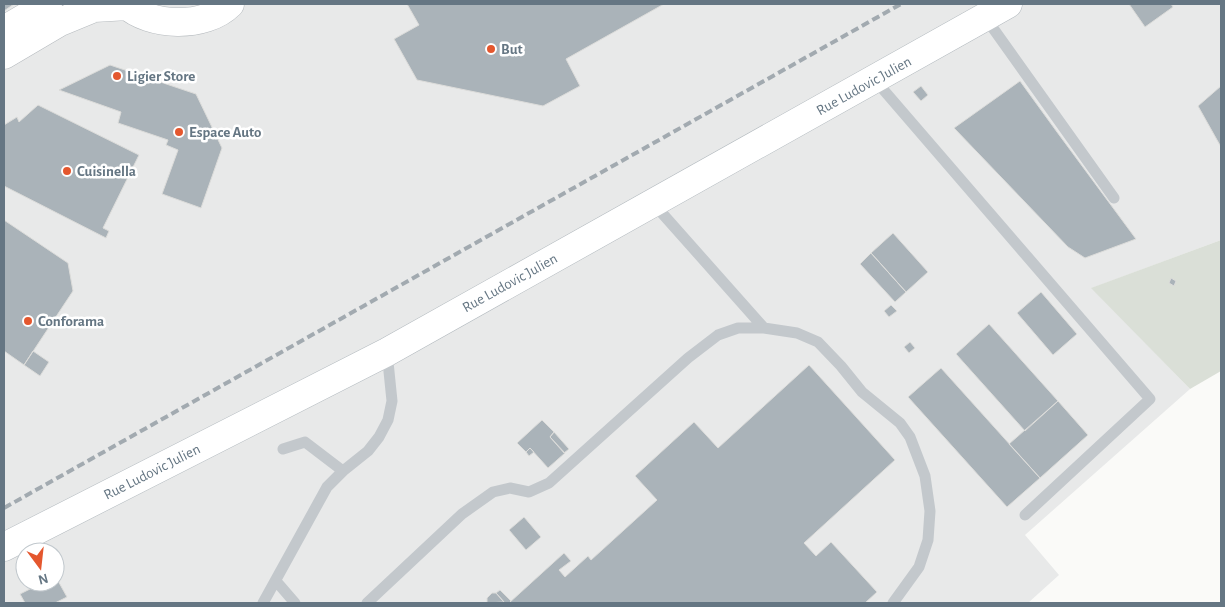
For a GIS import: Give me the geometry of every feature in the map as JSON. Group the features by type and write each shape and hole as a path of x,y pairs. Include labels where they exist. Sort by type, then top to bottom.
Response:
{"main road":[{"path":"4,30 48,4"},
{"path":"4,55 60,22 94,8 126,5 152,19 179,23 206,18 230,4"},
{"name":"Rue Ludovic Julien","path":"4,547 386,352 1008,4"}],"lane":[{"path":"985,17 1114,198"},
{"path":"875,80 1150,399 1025,515"},
{"path":"653,202 764,328"},
{"path":"367,603 462,514 492,492 510,488 529,492 549,483 688,358 718,335 738,328 764,328 797,333 818,342 842,366 862,392 900,423 910,437 925,476 930,511 928,540 918,567 893,603"},
{"path":"264,603 327,488 343,471 368,450 379,437 388,420 392,401 386,352"},
{"path":"283,448 305,442 343,471"},
{"path":"276,581 295,603"}],"shaded area":[{"path":"4,4 1221,4 1221,240 1092,288 1190,389 1025,535 1059,575 1028,603 4,603"},
{"path":"1221,240 1221,371 1190,389 1091,288"}],"building":[{"path":"4,4 14,4 4,11"},
{"name":"But","path":"407,4 664,4 566,59 580,86 543,106 417,80 394,39 419,25"},
{"path":"1129,4 1171,4 1173,7 1145,27"},
{"name":"Espace Auto","path":"110,65 196,94 222,148 201,208 162,194 178,150 166,145 168,140 118,123 121,112 59,90"},
{"path":"1020,81 1136,239 1085,258 1068,247 954,128"},
{"path":"921,86 928,95 921,101 913,92"},
{"path":"1221,86 1221,147 1198,106"},
{"name":"Cuisinella","path":"38,105 139,155 103,228 109,231 106,238 4,186 4,125 17,117 19,122"},
{"name":"Conforama","path":"4,220 68,263 73,291 24,365 4,351"},
{"path":"893,233 928,272 906,292 871,253"},
{"path":"871,253 906,292 895,302 860,264"},
{"path":"1171,278 1176,281 1174,286 1169,283"},
{"path":"1041,292 1077,334 1053,355 1017,313"},
{"path":"891,305 897,311 889,317 884,311"},
{"path":"989,324 1058,401 1025,431 956,354"},
{"path":"910,342 915,348 909,353 904,347"},
{"path":"33,351 49,362 40,376 24,365"},
{"path":"809,365 895,460 804,543 816,556 831,542 877,592 865,603 509,603 564,553 571,561 559,570 565,577 588,556 591,560 657,500 635,476 694,422 718,448"},
{"path":"941,368 1040,478 1007,507 908,397"},
{"path":"1058,401 1088,435 1040,478 1009,444"},
{"path":"542,420 554,432 550,437 565,453 548,468 530,448 526,452 517,443"},
{"path":"554,432 569,449 564,453 550,437"},
{"path":"530,448 534,452 529,456 526,452"},
{"path":"524,517 541,537 526,550 509,530"},
{"path":"500,590 511,601 509,603 503,603 496,593"},
{"path":"24,592 64,592 67,597 55,603 25,603 20,594"},
{"path":"492,593 496,593 504,602 487,603 487,598"}],"railway":[{"path":"4,508 901,4"}],"place":[{"name":"But","path":"491,49"},
{"name":"Ligier Store","path":"117,76"},
{"name":"Espace Auto","path":"179,132"},
{"name":"Cuisinella","path":"67,171"},
{"name":"Conforama","path":"28,321"}]}
